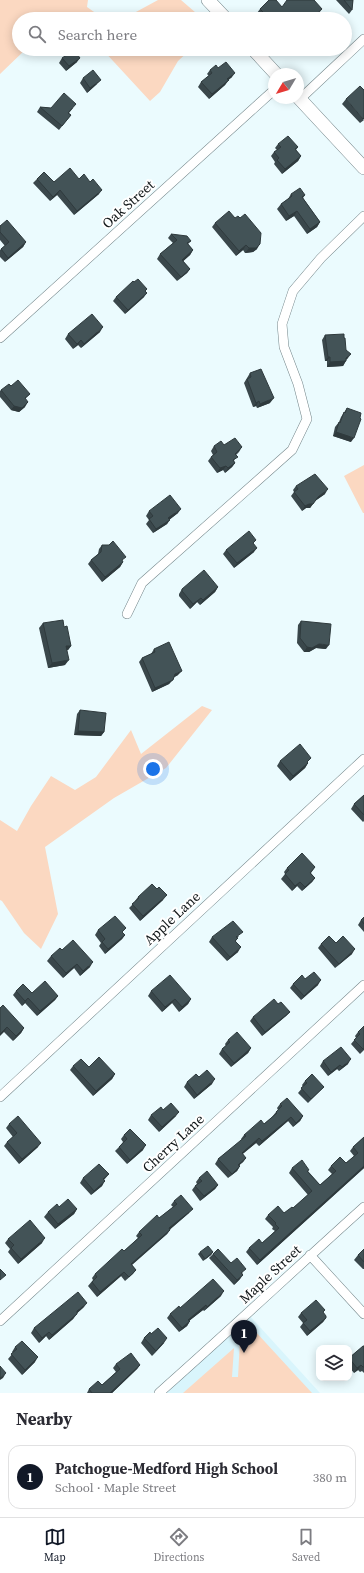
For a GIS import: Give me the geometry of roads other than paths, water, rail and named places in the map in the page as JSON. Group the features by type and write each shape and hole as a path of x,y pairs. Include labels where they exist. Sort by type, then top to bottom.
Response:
{"street":[{"path":"208,0 219,12"},
{"path":"352,50 364,39"},
{"path":"259,56 270,68"},
{"path":"304,93 345,56"},
{"name":"Oak Street","path":"0,338 268,95"},
{"path":"304,103 364,168"},
{"path":"127,614 142,583 292,450 307,419 298,384 284,347 282,324 293,291 322,258 364,216"},
{"name":"Apple Lane","path":"0,1097 364,760"},
{"name":"Cherry Lane","path":"0,1321 364,985"},
{"name":"Maple Street","path":"159,1393 248,1314 310,1255 364,1207"},
{"path":"310,1255 364,1314"}],"place":[{"name":"Patchogue-Medford High School","path":"244,1353"}]}
